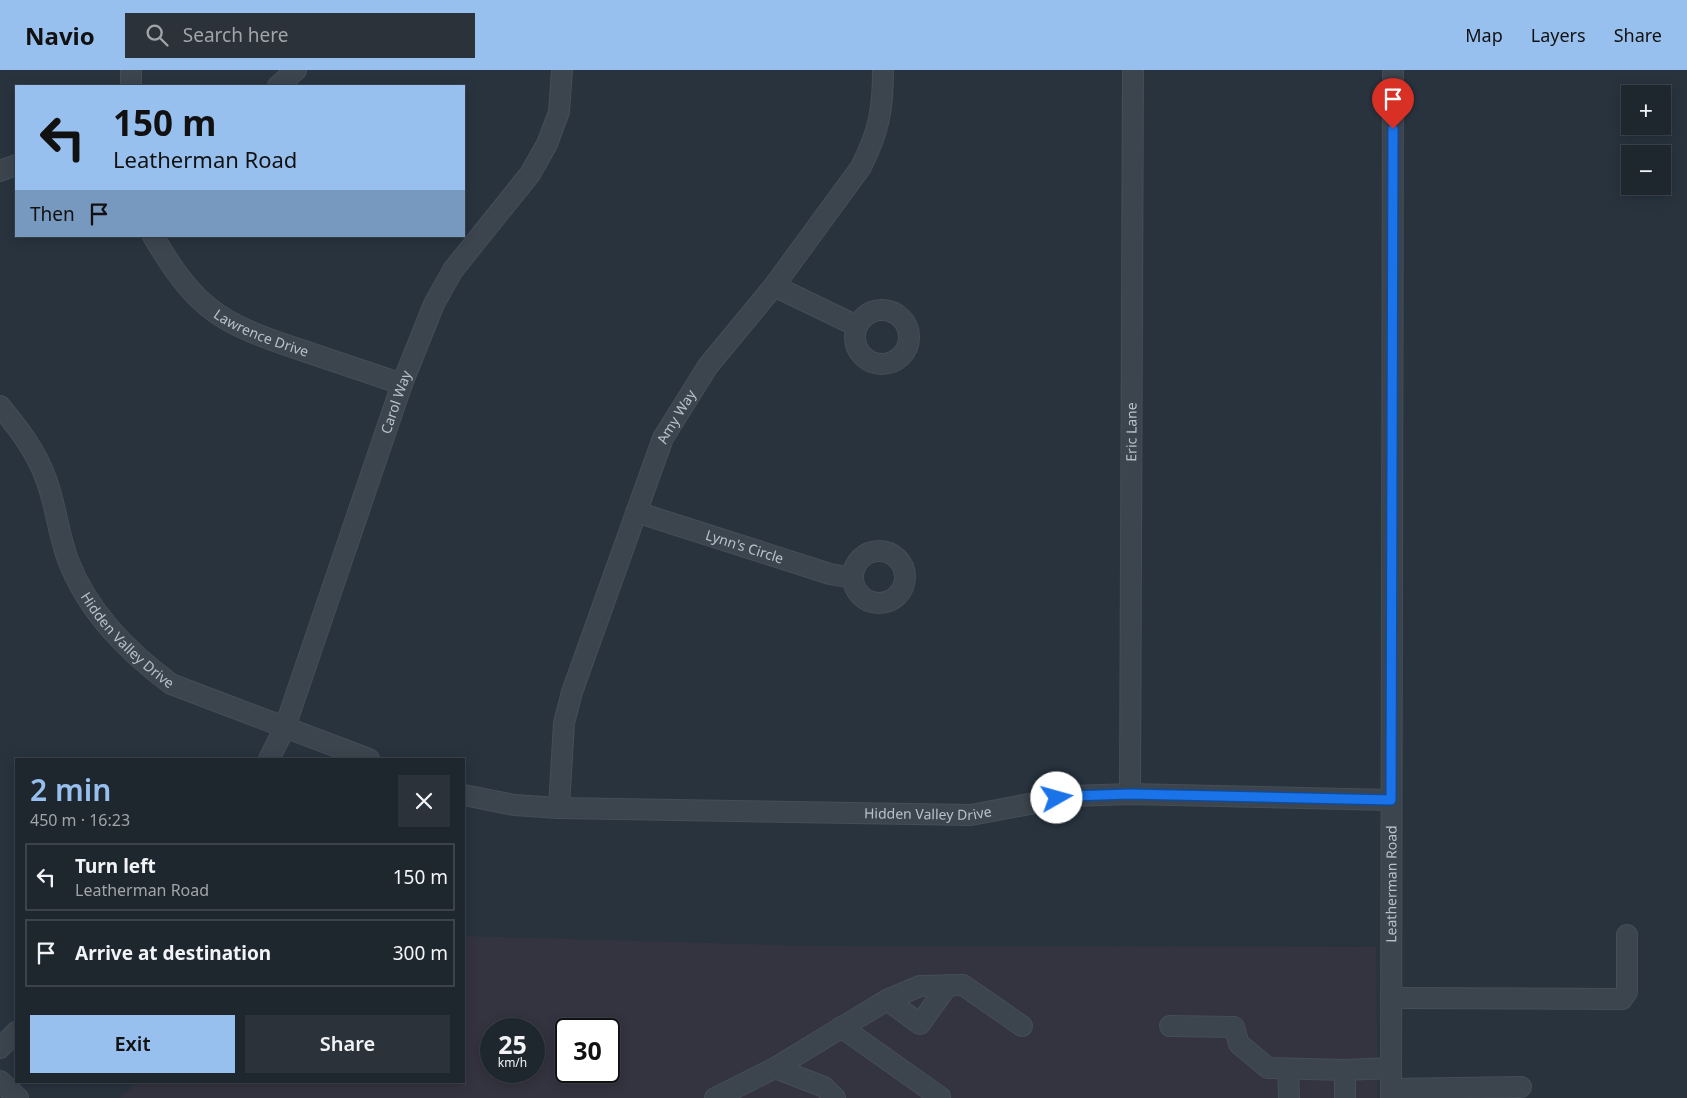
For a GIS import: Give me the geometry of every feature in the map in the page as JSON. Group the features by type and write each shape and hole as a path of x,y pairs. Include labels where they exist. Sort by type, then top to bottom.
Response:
{"street":[{"path":"131,70 131,85"},
{"path":"279,85 296,70"},
{"name":"Carol Way","path":"270,758 285,727 402,384 434,304 453,270 530,174 547,144 559,112 562,70"},
{"name":"Amy Way","path":"559,808 564,723 572,692 663,438 708,366 774,286 861,167 872,147 880,124 883,103 883,70"},
{"name":"Eric Lane","path":"1130,794 1133,70"},
{"name":"Leatherman Road","path":"1391,1094 1393,70"},
{"path":"0,171 15,165"},
{"name":"Lawrence Drive","path":"154,237 168,263 188,286 207,306 229,320 272,340 402,384"},
{"path":"774,286 857,326"},
{"name":"Hidden Valley Drive","path":"0,406 26,439 47,479 60,535 69,562 83,591 101,618 122,642 146,665 171,684 366,758"},
{"name":"Lynn's Circle","path":"636,512 830,574 853,578"},
{"name":"Hidden Valley Drive","path":"465,795 514,805 559,808 971,815 1072,796 1130,794 1391,800"},
{"path":"1391,998 1622,999 1627,992 1627,935"},
{"path":"887,1000 920,1024 948,985"},
{"path":"715,1098 775,1068 887,1000 920,986 963,985 1022,1026"},
{"path":"1170,1026 1234,1026 1239,1044 1268,1068 1345,1070 1391,1068"},
{"path":"841,1027 940,1097"},
{"path":"0,1048 15,1033"},
{"path":"775,1068 824,1087 835,1098"},
{"path":"1288,1069 1289,1098"},
{"path":"1345,1070 1345,1098"},
{"path":"0,1081 18,1098"},
{"path":"1391,1094 1521,1087"}],"shaded area":[{"path":"465,936 818,946 1376,947 1378,1098 120,1098 136,1083 465,1083"}],"route":[{"path":"1057,798 1130,794 1391,800 1393,129"}]}
